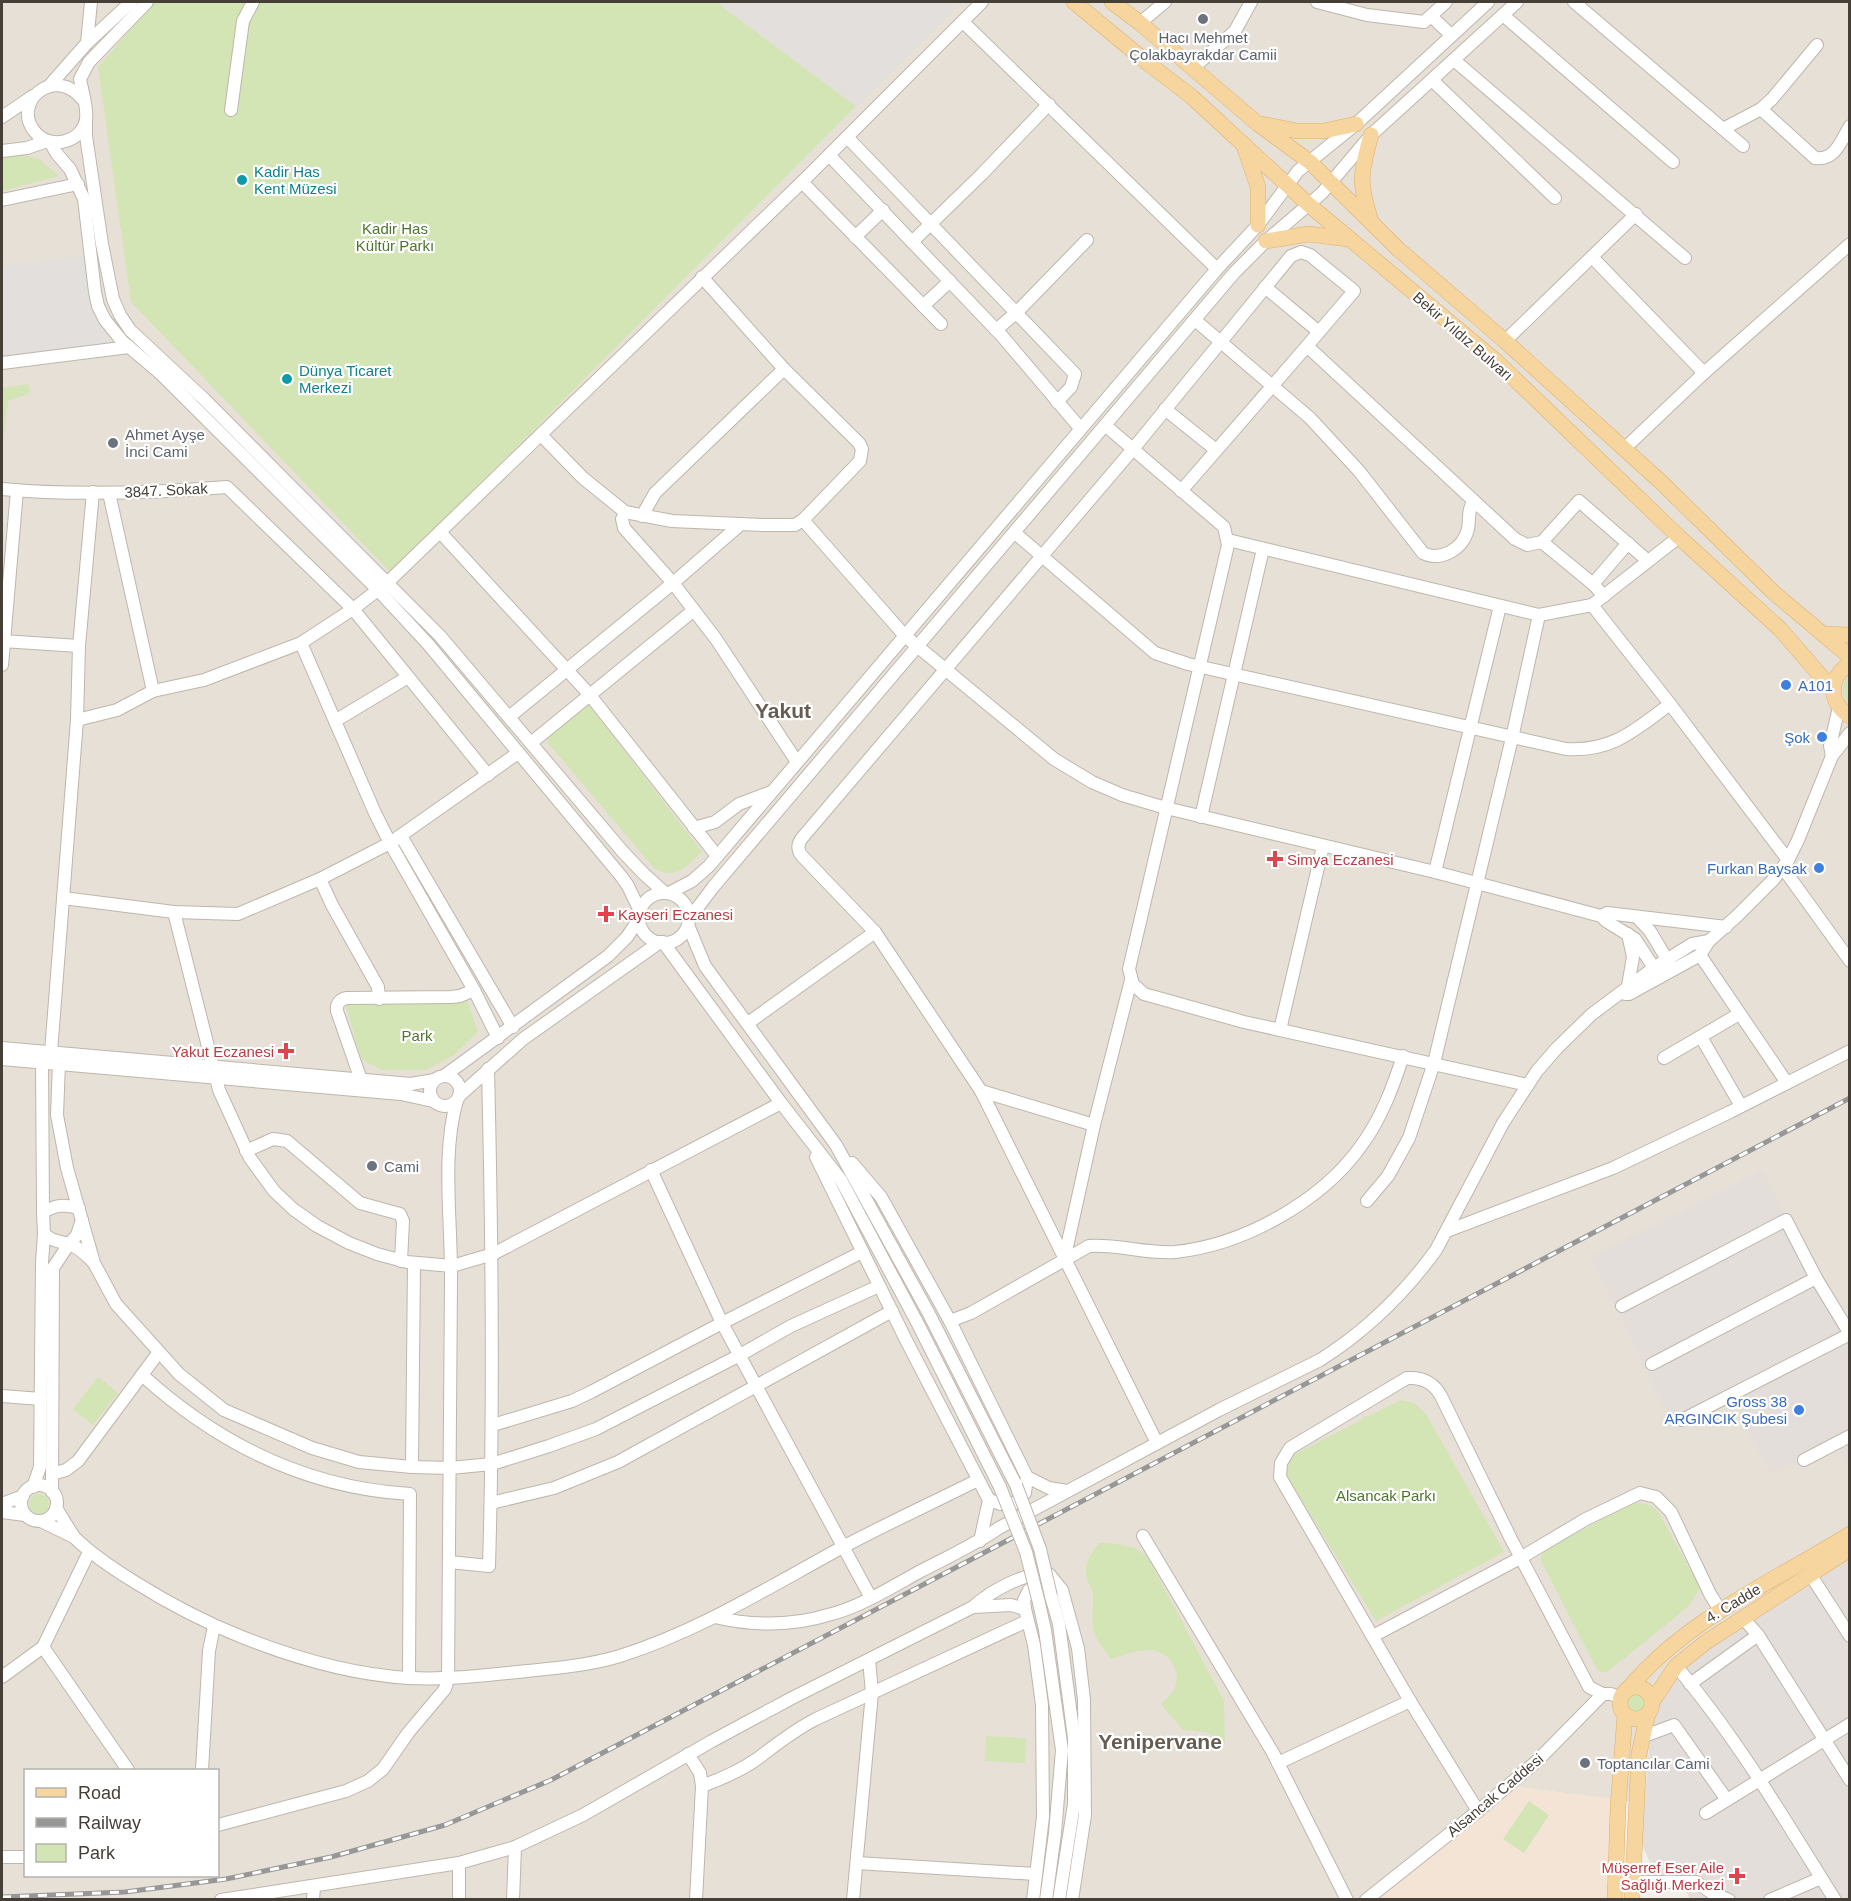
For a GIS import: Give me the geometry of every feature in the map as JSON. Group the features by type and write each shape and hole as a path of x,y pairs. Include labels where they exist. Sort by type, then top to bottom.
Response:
{"main road":[{"name":"Bekir Yıldız Bulvarı","path":"1074,2 1192,97 1308,204 1497,362 1679,537 1780,629 1833,690"},
{"name":"Bekir Yıldız Bulvarı","path":"1112,2 1140,23 1258,124 1310,162 1398,249 1505,341 1662,483 1773,592 1850,657"},
{"path":"1258,124 1297,131 1324,131 1356,124"},
{"path":"1371,135 1361,174 1362,193 1371,221"},
{"path":"1244,146 1258,187 1258,225"},
{"path":"1266,241 1308,234 1349,239"},
{"path":"1822,634 1850,635"},
{"path":"1844,711 1833,690 1833,683 1839,672 1850,664"},
{"name":"4. Cadde","path":"1625,1693 1659,1654 1694,1627 1850,1534"},
{"name":"4. Cadde","path":"1632,1899 1639,1754 1650,1707 1663,1683 1676,1666 1707,1642 1850,1549"},
{"path":"1615,1899 1618,1807 1625,1715 1622,1710 1625,1693 1635,1687 1647,1690 1650,1707 1637,1719 1625,1715"}],"street":[{"path":"87,43 91,2"},
{"path":"50,85 87,43 131,2"},
{"path":"147,2 89,62 80,78 102,244 113,299 120,315 142,343 204,399 382,586 428,645 621,876 628,886 645,934 661,942 841,1180 863,1218 1000,1487 1026,1552 1045,1630 1062,1750 1055,1833 1046,1899"},
{"path":"231,110 243,21 253,2"},
{"path":"77,720 117,710 153,691 204,680 301,643 353,609 382,586 802,182 982,2"},
{"path":"1140,23 1164,2"},
{"path":"1193,68 1235,31 1251,2"},
{"path":"1320,2 1381,17 1424,22 1446,2"},
{"path":"219,1825 346,1791 368,1781 382,1769 408,1733 445,1689 448,1679 452,1266 449,1143 444,1119 429,1089 439,1078 498,1038 608,956 627,937 649,898 692,881 717,856 950,580 1217,269 1258,225 1298,171 1356,124 1488,2"},
{"path":"2,1048 400,1094 445,1107 454,1104 488,1069 523,1039 661,942 676,940 683,935 689,922 714,886 1234,273 1331,182 1371,135 1517,2"},
{"path":"1574,2 1743,146"},
{"path":"1503,15 1673,162"},
{"path":"1431,16 1450,35"},
{"path":"963,22 1217,269"},
{"path":"1723,129 1761,109 1784,87 1817,45"},
{"path":"1454,60 1685,258"},
{"path":"1432,80 1555,198"},
{"path":"2,117 50,85 69,87 83,100"},
{"path":"34,95 28,113 29,123 34,131 49,141 70,169 84,199 98,306 105,321 129,347 161,374 382,586 441,636 623,852 666,893 680,897 685,903 702,961 808,1109 881,1197 950,1321 1027,1477 1025,1493 1015,1503 1001,1504 989,1500"},
{"path":"912,242 1049,104"},
{"path":"1761,109 1815,158 1832,155 1850,126"},
{"path":"2,151 27,148 49,141 68,141 82,129 86,119"},
{"path":"847,137 1075,374 1071,387 1057,402"},
{"path":"829,155 996,330 1080,429"},
{"path":"802,182 941,324"},
{"path":"2,200 78,184"},
{"path":"855,237 883,210"},
{"path":"1505,341 1636,214"},
{"path":"996,330 1017,312 1087,240"},
{"path":"1624,449 1704,373 1850,244"},
{"path":"1157,1443 981,1091 875,932 802,857 798,844 1133,449 1291,256 1298,253 1310,255 1354,291 1181,491"},
{"path":"1592,257 1704,373"},
{"path":"541,435 583,477 625,512 672,521 786,526 795,525 803,520 850,473 860,461 863,451 859,443 784,369 702,277"},
{"path":"923,306 950,281"},
{"path":"1265,287 1319,332"},
{"path":"1195,320 1311,418 1359,471 1423,553 1443,556 1463,540 1468,527 1469,508 1473,501"},
{"path":"1307,345 1521,543 1532,545 1542,542 1579,501 1648,561"},
{"path":"2,363 120,350 129,347"},
{"path":"642,516 655,493 784,369"},
{"path":"1165,409 1216,450"},
{"path":"1106,426 1224,527 1228,540 1228,550 1129,969 1131,980 1136,988 1144,994 1244,1022 1528,1085"},
{"name":"3847. Sokak","path":"2,489 149,493 228,487 353,609 488,775"},
{"path":"2,665 6,570 17,490"},
{"path":"93,492 79,646 77,720 51,1052 58,1064 57,1115 67,1168 94,1263 116,1304 179,1374 224,1410 312,1448 359,1462 450,1468 492,1464 596,1429 740,1355 791,1326 879,1286"},
{"path":"109,493 153,691"},
{"path":"625,512 622,519 624,528 673,583 716,639 798,762"},
{"path":"803,520 905,636 1066,768 1107,789 1201,818 1435,872 1601,916 1627,933 1641,946 1657,972"},
{"path":"509,717 673,583 741,524"},
{"path":"440,532 589,694 717,856"},
{"path":"1015,533 1155,653 1176,661 1566,749 1595,748 1623,739 1670,704"},
{"path":"1228,540 1539,615 1592,605 1679,537"},
{"path":"1542,542 1593,584 1604,596"},
{"path":"1593,584 1628,543"},
{"path":"1201,818 1263,549"},
{"path":"1592,605 1670,704 1785,864 1850,961"},
{"path":"1435,872 1500,606"},
{"path":"531,742 694,610"},
{"path":"1367,1201 1388,1176 1409,1138 1434,1063 1539,615"},
{"path":"3,641 79,646"},
{"path":"301,643 390,843 474,990 498,1038"},
{"path":"335,721 408,677"},
{"path":"1840,751 1830,746 1844,711"},
{"path":"1624,990 1629,994 1657,972 1700,955 1709,941 1758,897 1785,864 1850,733"},
{"path":"63,898 174,912 238,914 320,879 390,843 518,753"},
{"path":"694,828 715,822 740,804 772,791"},
{"path":"401,836 513,1027"},
{"path":"1280,1029 1323,846"},
{"path":"320,879 378,987 380,999"},
{"path":"174,912 223,1100 246,1151 274,1191 303,1216 348,1243 377,1254 401,1261 452,1266 493,1254 781,1103"},
{"path":"1601,916 1607,913 1726,927"},
{"path":"1637,917 1650,931 1670,965"},
{"path":"748,1023 875,932"},
{"path":"715,1617 771,1624 794,1622 830,1615 871,1598 1219,1410 1320,1360 1351,1339 1377,1318 1407,1287 1436,1250 1503,1123 1547,1059 1592,1014 1624,990 1634,957 1627,933"},
{"path":"1670,965 1692,944 1709,941"},
{"path":"1700,955 1787,1083"},
{"path":"1064,1260 1131,980"},
{"path":"361,1080 337,1011 337,1005 342,1000 347,998 456,997 474,990"},
{"path":"1664,1058 1739,1014"},
{"path":"1701,1037 1741,1106"},
{"path":"1447,1231 1612,1168 1850,1051"},
{"path":"2,1504 23,1496 33,1487 40,1467 44,1234 42,1062 51,1052"},
{"path":"950,1321 971,1313 1089,1246 1118,1246 1160,1252 1187,1250 1242,1234 1290,1211 1334,1177 1360,1147 1389,1096 1403,1056"},
{"path":"2,1059 411,1083 449,1076 459,1086 449,1143"},
{"path":"449,1562 489,1566 493,1425 493,1254 488,1069"},
{"path":"981,1091 1095,1125"},
{"path":"805,1134 879,1286 989,1500 980,1541"},
{"path":"246,1151 273,1138 282,1139 291,1144 360,1203 400,1214 403,1221 401,1261"},
{"path":"836,1145 928,1312 1016,1485 1078,1648 1084,1700 1085,1815 1072,1899"},
{"path":"651,1170 722,1323 871,1598"},
{"path":"43,1212 65,1204 81,1214"},
{"path":"41,1521 49,1518 56,1509 57,1503 52,1492 53,1268 78,1235 81,1214"},
{"path":"1622,1306 1786,1220 1816,1278 1850,1334 1682,1420"},
{"path":"44,1234 53,1241 69,1244 80,1250 94,1263"},
{"path":"493,1425 572,1401 862,1252"},
{"path":"412,1467 414,1263"},
{"path":"1652,1364 1816,1278"},
{"path":"491,1503 543,1492 618,1462 892,1311"},
{"path":"52,1474 66,1470 78,1461 159,1352"},
{"path":"142,1375 200,1422 254,1453 292,1469 335,1483 372,1491 410,1494 409,1678"},
{"path":"1478,1811 1410,1701 1280,1477 1283,1457 1294,1444 1407,1378 1424,1380 1438,1391 1511,1539 1589,1687 1603,1694 1625,1693"},
{"path":"2,1396 41,1399"},
{"path":"1804,1460 1850,1436"},
{"path":"1027,1477 1049,1488 1067,1491"},
{"path":"56,1509 75,1537 89,1552 161,1599 214,1626 258,1644 360,1672 409,1678 448,1679 555,1669 600,1661 636,1650 715,1617 843,1547 978,1480"},
{"path":"33,1487 42,1486 52,1492"},
{"path":"1373,1636 1522,1557 1586,1519 1640,1493 1651,1495 1662,1501 1671,1512 1720,1610"},
{"path":"23,1496 21,1507 26,1515 75,1537"},
{"path":"2,1512 26,1515"},
{"path":"1143,1536 1278,1763 1347,1899"},
{"path":"2,1677 44,1647 89,1552"},
{"path":"221,1899 459,1863 515,1847 583,1815 688,1754 792,1698 973,1607 988,1593 1037,1573 1049,1574 1057,1593 1074,1738 1074,1804 1059,1899"},
{"path":"1810,1574 1850,1636"},
{"path":"1033,1899 1043,1817 1042,1705 1034,1645 1024,1600 1029,1590 1044,1585 1052,1585 1057,1593"},
{"path":"973,1607 1011,1605 1026,1615"},
{"path":"702,1786 726,1777 757,1759 800,1727 1026,1615"},
{"path":"1743,1618 1758,1635 1850,1780"},
{"path":"202,1769 209,1651 214,1626"},
{"path":"1690,1684 1758,1635"},
{"path":"44,1647 127,1769"},
{"path":"853,1899 872,1693 869,1660"},
{"path":"1676,1666 1760,1780 1835,1899"},
{"name":"Alsancak Caddesi","path":"1366,1899 1478,1811 1537,1761 1603,1694"},
{"path":"1278,1763 1410,1701"},
{"path":"1706,1813 1850,1724"},
{"path":"1642,1737 1674,1725 1727,1800"},
{"path":"688,1754 700,1773 702,1786 696,1899"},
{"path":"513,1899 515,1847"},
{"path":"2,1857 24,1857"},
{"path":"459,1863 459,1899"},
{"path":"857,1863 1036,1874"},
{"path":"1770,1899 1821,1878"},
{"path":"1633,1882 1696,1882 1712,1893 1729,1899"},
{"path":"313,1899 314,1886"}],"shaded area":[{"path":"2,2 1849,2 1849,1536 1770,1593 1652,1714 1643,1803 1518,1787 1371,1899 2,1900"},
{"path":"722,2 960,2 856,106 720,4"},
{"path":"84,256 94,312 116,352 2,370 2,267"},
{"path":"1762,1170 1810,1261 1849,1326 1849,1467 1838,1446 1770,1473 1733,1400 1676,1431 1591,1257"},
{"path":"1849,1536 1849,1899 1691,1900 1681,1883 1661,1875 1651,1865 1641,1842 1652,1714 1658,1692 1770,1593"},
{"path":"1518,1787 1614,1799 1610,1899 1371,1900"}],"green space":[{"name":"Kadir Has Kültür Parkı","path":"154,2 722,2 720,5 856,106 391,573 131,302 98,67"},
{"path":"18,154 39,159 59,176 2,191 2,158"},
{"path":"28,384 30,393 8,401 2,451 2,388"},
{"path":"1849,675 1849,704 1844,697 1843,690 1844,682"},
{"path":"587,702 702,852 680,870 668,873 654,868 548,743 547,736"},
{"name":"Park","path":"466,997 478,1032 454,1055 426,1070 381,1070 361,1059 345,1003"},
{"path":"98,1377 118,1393 93,1425 73,1409"},
{"name":"Alsancak Parkı","path":"1400,1400 1414,1403 1426,1414 1504,1552 1376,1621 1286,1474 1287,1464 1293,1455 1363,1419 1363,1416 1369,1416"},
{"path":"39,1494 46,1497 49,1504 46,1511 39,1514 32,1511 29,1504 32,1497"},
{"path":"1632,1504 1652,1506 1659,1513 1700,1588 1689,1606 1607,1672 1601,1672 1596,1668 1540,1559 1546,1549"},
{"path":"1100,1543 1119,1544 1132,1548 1148,1558 1224,1701 1225,1744 1206,1732 1183,1730 1161,1704 1173,1692 1176,1683 1175,1669 1168,1657 1148,1650 1111,1659 1098,1641 1093,1629 1093,1594 1086,1571 1090,1556"},
{"path":"1631,1692 1639,1692 1645,1698 1645,1706 1639,1712 1631,1712 1625,1706 1625,1698"},
{"path":"986,1736 1026,1738 1025,1763 985,1761"},
{"path":"1529,1801 1549,1815 1524,1853 1503,1839"}],"railway":[{"path":"2,1897 125,1892 226,1879 331,1857 445,1825 551,1780 1850,1098"}],"place":[{"name":"Hacı Mehmet Çolakbayrakdar Camii","path":"1203,19"},
{"name":"Kadir Has Kent Müzesi","path":"242,180"},
{"name":"Dünya Ticaret Merkezi","path":"287,379"},
{"name":"Ahmet Ayşe İnci Cami","path":"113,443"},
{"name":"A101","path":"1786,685"},
{"name":"Şok","path":"1822,737"},
{"name":"Simya Eczanesi","path":"1275,859"},
{"name":"Furkan Baysak","path":"1819,868"},
{"name":"Kayseri Eczanesi","path":"606,914"},
{"name":"Yakut Eczanesi","path":"286,1051"},
{"name":"Cami","path":"372,1166"},
{"name":"Gross 38 ARGINCIK Şubesi","path":"1799,1410"},
{"name":"Toptancılar Cami","path":"1585,1763"},
{"name":"Müşerref Eser Aile Sağlığı Merkezi","path":"1737,1876"}],"district":[{"name":"Yakut","path":"783,710"},
{"name":"Yenipervane","path":"1160,1741"}]}
